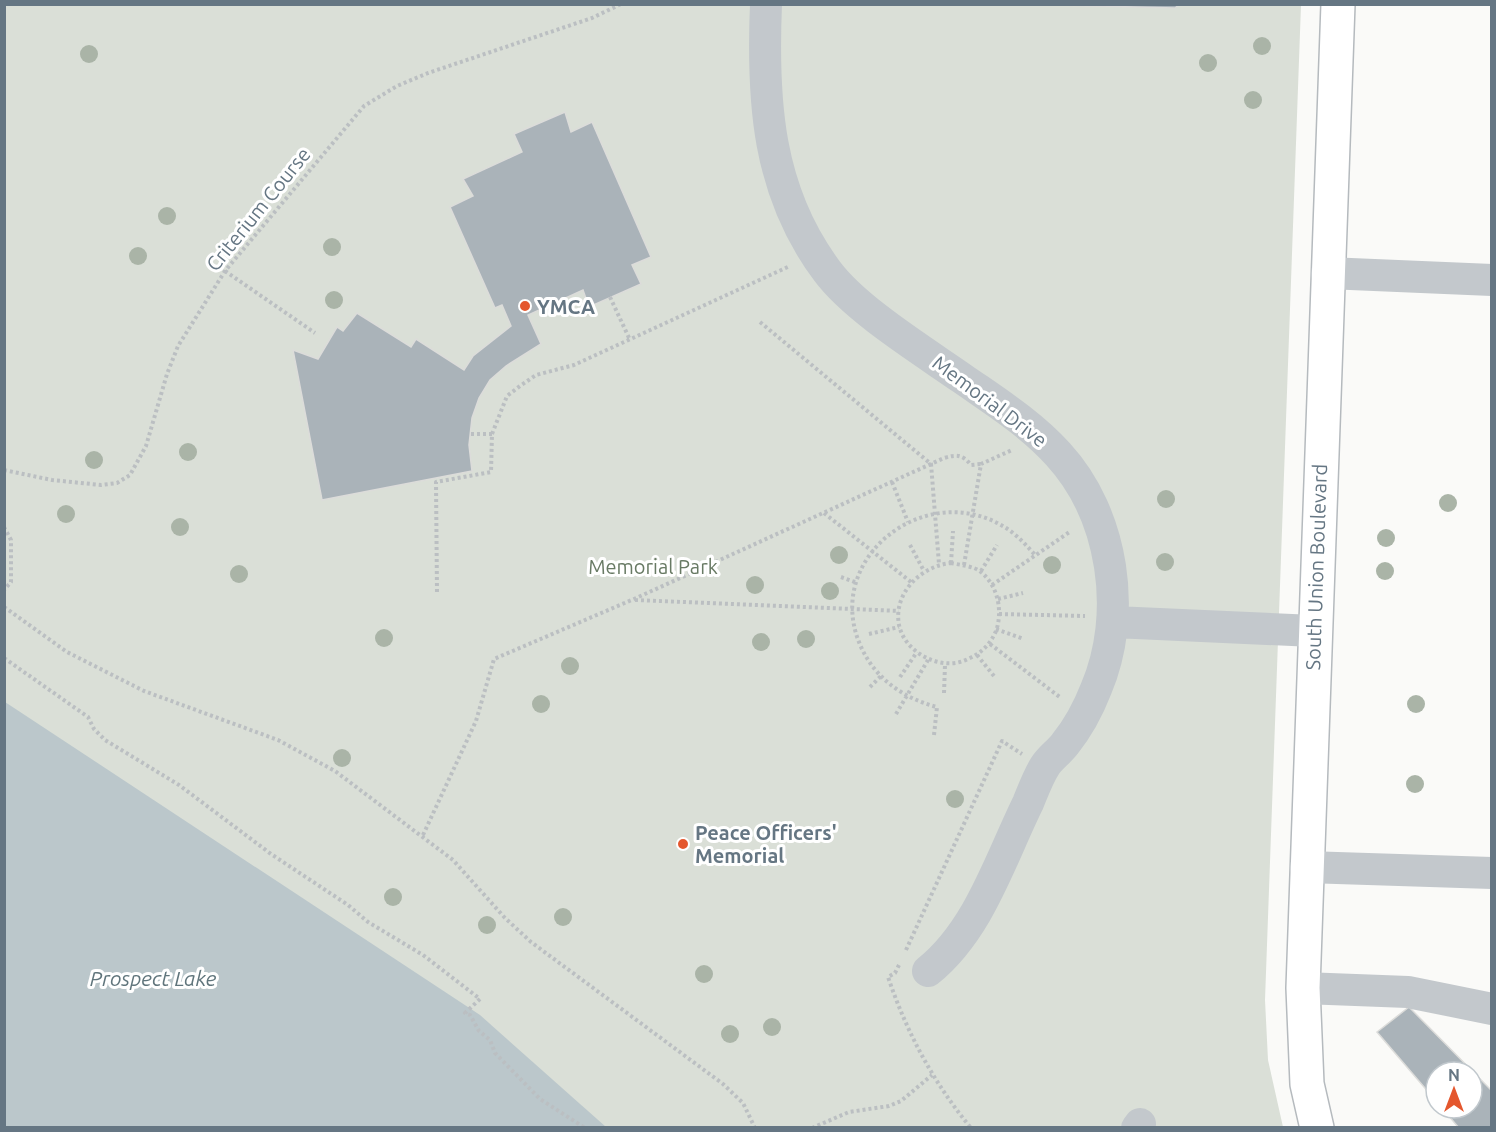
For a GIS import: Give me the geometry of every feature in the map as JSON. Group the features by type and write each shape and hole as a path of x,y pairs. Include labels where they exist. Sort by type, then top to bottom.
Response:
{"main road":[{"name":"South Union Boulevard","path":"1317,1128 1307,1084 1303,988 1338,4"}],"street":[{"name":"Memorial Drive","path":"766,4 765,101 769,136 789,204 816,254 827,272 852,297 934,359 1010,411 1039,435 1075,474 1098,521 1112,581 1095,618 1107,658 1096,690 1067,742 1038,757 974,916 945,957 928,971"},
{"path":"1327,273 1491,280"},
{"path":"1095,618 1314,631"},
{"path":"1306,867 1491,873"},
{"path":"1303,988 1407,992 1491,1009"}],"path":[{"name":"Criterium Course","path":"4,470 52,480 101,485 117,483 130,475 146,446 167,374 178,346 225,271 350,120 380,95 428,73 592,18 621,4"},
{"path":"437,592 436,482 491,472 492,434 507,396 536,375 574,365 816,254"},
{"path":"225,271 315,333"},
{"path":"610,297 630,340"},
{"path":"760,322 931,464 939,564"},
{"path":"471,434 492,434"},
{"path":"423,835 476,721 494,659 634,600 955,454 965,458 971,465 981,464 1018,448"},
{"path":"964,566 981,464"},
{"path":"891,482 908,522"},
{"path":"824,513 911,582"},
{"path":"934,735 937,707 907,696 880,676 857,639 851,609 855,582 872,551 886,537 908,522 935,513 972,514 1008,528 1035,555"},
{"path":"4,527 11,540 11,582 4,590"},
{"path":"992,585 1075,528 1078,537"},
{"path":"951,563 953,531"},
{"path":"910,545 924,571"},
{"path":"981,571 997,546"},
{"path":"951,563 981,571 992,585 998,599 999,614 990,644 977,655 961,663 945,664 928,660 917,652 900,627 899,610 911,582 924,571 939,564 951,563"},
{"path":"841,577 855,582"},
{"path":"998,599 1023,593"},
{"path":"634,600 899,610"},
{"path":"4,607 67,652 144,691 288,745 335,771 423,835 453,860 505,918 531,942 723,1084 742,1103 755,1128"},
{"path":"999,614 1095,618"},
{"path":"869,634 900,627"},
{"path":"996,629 1024,639"},
{"path":"990,644 1065,701 1068,694"},
{"path":"900,677 917,652"},
{"path":"977,655 994,676"},
{"path":"4,658 88,717 94,729 105,740 179,785 272,855 348,905 368,922 423,955 480,999 465,1013 470,1015 479,1031 490,1040 495,1053 540,1099 585,1128"},
{"path":"896,714 928,660"},
{"path":"944,693 945,664"},
{"path":"870,687 880,676"},
{"path":"931,897 1002,741 1024,755 1038,757"},
{"path":"812,1128 849,1112 889,1106 901,1101 932,1076 971,1128"}],"green space":[{"name":"Memorial Park","path":"5,5 1301,5 1265,1000 1268,1060 1283,1127 5,1128"}],"water":[{"name":"Prospect Lake","path":"5,702 480,1015 606,1127 5,1127"}],"building":[{"path":"1018,4 1180,4 1175,8"},
{"name":"YMCA","path":"565,112 571,132 592,122 651,257 632,265 641,284 589,307 583,290 528,315 541,344 506,366 490,380 479,398 472,418 469,445 472,471 322,500 293,350 318,359 337,327 343,331 357,313 411,347 416,339 464,370 473,356 511,326 502,305 495,308 450,207 473,196 463,179 522,152 514,134"},
{"path":"1409,1007 1461,1060 1424,1060 1424,1087 1377,1032"},
{"path":"1484,1083 1492,1091 1492,1128 1459,1128 1452,1120 1484,1120"}],"place":[{"name":"YMCA","path":"525,306"},
{"name":"Peace Officers' Memorial","path":"683,844"}]}
